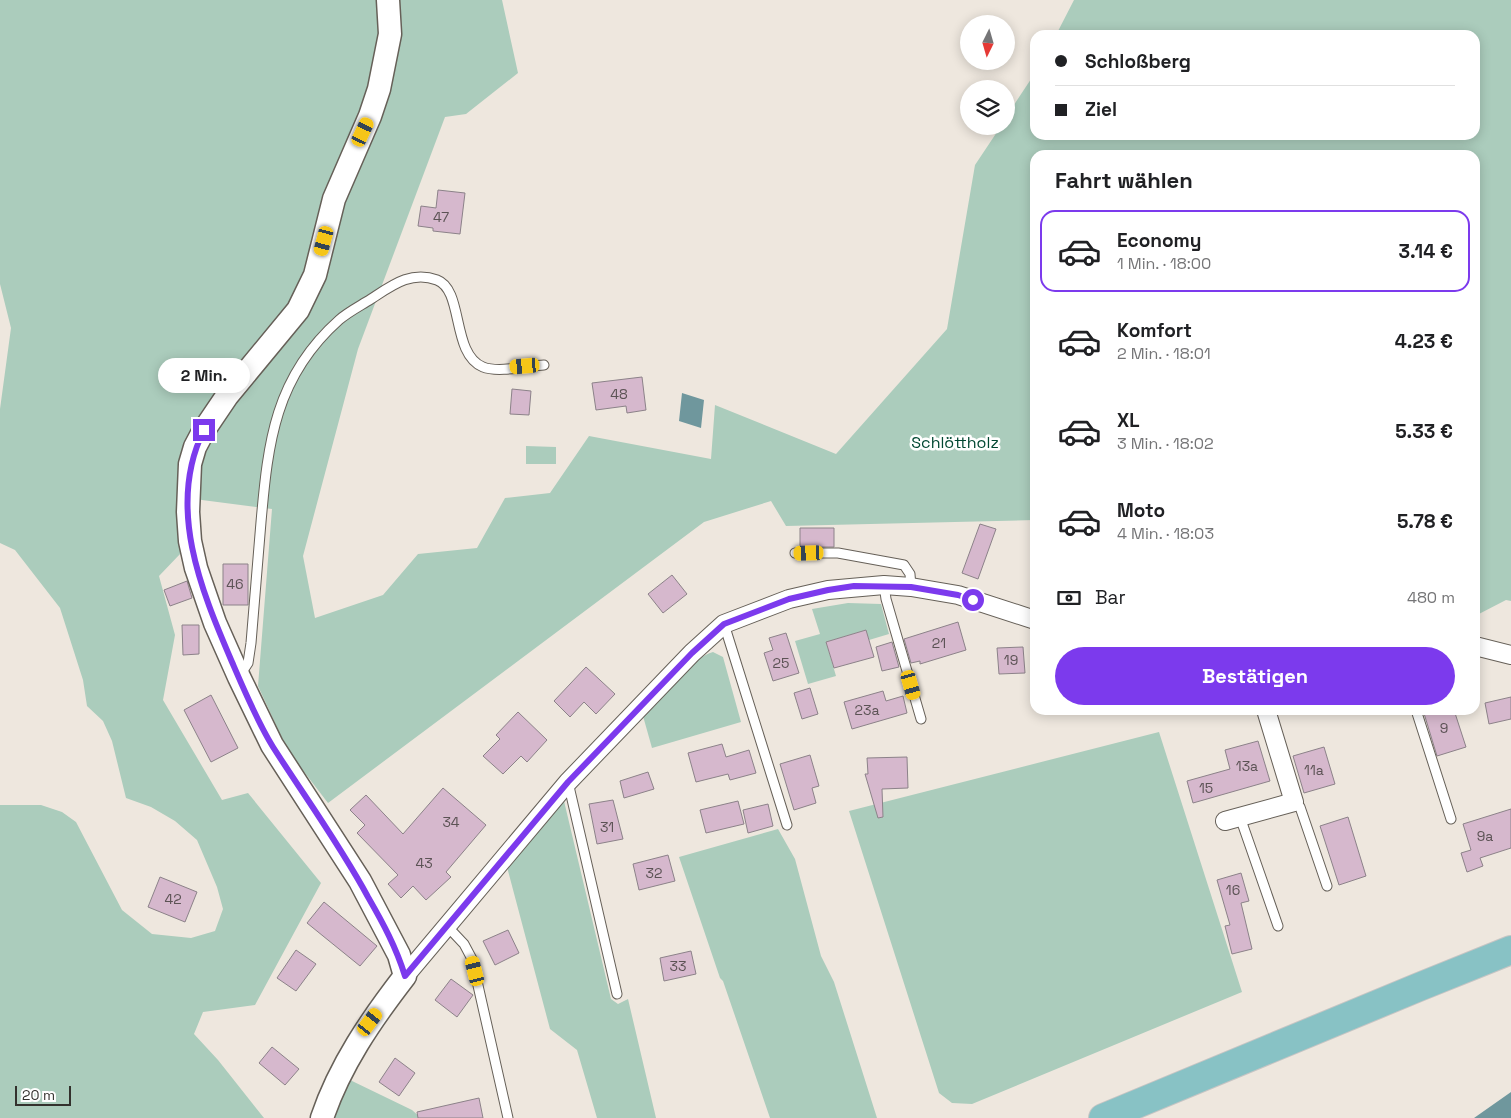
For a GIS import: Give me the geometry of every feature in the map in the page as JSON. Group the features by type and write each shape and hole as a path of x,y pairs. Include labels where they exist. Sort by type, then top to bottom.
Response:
{"main road":[{"path":"1103,1118 1419,986 1511,950"}],"street":[{"path":"388,0 390,34 381,80 370,116 334,199 315,276 298,310 227,396 195,447 190,464 188,523 196,568 215,623 239,677 272,745 360,881 398,955 405,976"},
{"path":"322,1118 341,1072 370,1022 405,976 568,782 692,653 724,624 789,599 828,590 884,585 911,587 958,595 1030,618"},
{"path":"1480,647 1511,655"},
{"path":"1232,819 1294,802 1268,715"}],"lane":[{"path":"239,677 248,663 251,643 269,446 285,394 301,364 317,342 340,319 399,281 412,277 426,278 438,280 444,285 450,295 463,342 472,358 482,366 492,369 544,365"},
{"path":"795,554 838,552 904,564 910,574 911,587"},
{"path":"884,585 886,599 921,719"},
{"path":"724,624 786,825"},
{"path":"1418,715 1451,819"},
{"path":"568,782 617,994"},
{"path":"1294,802 1300,807 1327,886"},
{"path":"1232,819 1278,926"},
{"path":"447,926 464,944 472,959 508,1118"}],"green space":[{"name":"Schlöttholz","path":"0,0 502,0 518,73 466,114 445,117 358,349 303,556 315,618 383,595 418,554 477,548 505,498 550,493 589,436 711,459 715,405 836,454 947,329 975,165 995,135 1015,135 1015,103 1030,81 1030,140 1480,140 1480,30 1059,30 1074,0 1511,0 1511,601 1506,600 1480,613 1480,150 1030,150 1030,520 786,526 771,501 704,522 328,803 288,751 258,686 272,509 202,500 179,495 181,553 159,576 175,635 163,700 222,800 248,793 321,883 255,1005 203,1012 194,1034 218,1060 264,1118 0,1118 0,805 41,805 62,812 76,822 122,910 152,934 191,938 215,931 223,909 217,887 197,840 175,821 151,807 126,798 112,741 103,721 87,706 83,680 60,608 15,550 0,543 0,409 11,328 0,284"},
{"path":"526,446 556,447 556,464 526,464"},
{"path":"848,603 881,604 889,634 869,640 866,630 826,642 836,676 808,684 795,641 820,634 812,609"},
{"path":"713,652 723,657 741,722 652,748 643,716 686,670 705,655"},
{"path":"1159,732 1242,992 972,1104 952,1103 939,1093 849,811"},
{"path":"564,801 611,999 618,1004 628,999 656,1118 597,1118 577,1050 550,1029 507,867"},
{"path":"778,829 795,859 821,956 834,982 877,1118 770,1118 723,981 720,978 679,857"},
{"path":"350,1080 412,1110 421,1118 331,1118"}],"water":[{"path":"682,393 704,400 701,428 679,421"},
{"path":"1511,1092 1511,1118 1474,1118"}],"building":[{"path":"438,190 465,193 460,234 433,231 433,228 418,226 421,206 436,208"},
{"path":"642,377 646,410 627,413 626,406 596,410 592,383"},
{"path":"512,389 531,391 529,415 510,414"},
{"path":"980,524 996,529 978,579 962,573"},
{"path":"800,528 834,528 834,547 800,547"},
{"path":"223,564 248,564 248,605 223,605"},
{"path":"672,575 687,594 663,613 648,594"},
{"path":"187,581 192,598 170,606 164,590"},
{"path":"958,622 966,650 920,664 920,661 911,663 904,639"},
{"path":"182,625 199,625 199,654 183,655"},
{"path":"866,630 874,657 834,668 826,642"},
{"path":"786,633 799,673 773,681 764,653 773,650 769,638"},
{"path":"892,642 899,667 882,671 876,647"},
{"path":"1023,647 1025,673 999,674 997,648"},
{"path":"586,667 615,694 596,714 584,702 570,717 554,701"},
{"path":"810,688 818,714 802,719 794,693"},
{"path":"883,691 886,701 903,696 907,713 852,729 844,702"},
{"path":"211,695 238,748 211,762 184,710"},
{"path":"1511,697 1511,719 1489,724 1485,703"},
{"path":"518,712 547,740 527,762 521,756 503,774 483,756 500,739 496,735"},
{"path":"1425,715 1456,715 1466,747 1437,756"},
{"path":"1258,741 1270,781 1193,803 1187,781 1230,769 1225,750"},
{"path":"722,744 726,757 749,750 756,773 730,780 728,774 696,782 688,753"},
{"path":"1324,747 1335,784 1304,793 1293,756"},
{"path":"810,755 819,786 812,788 816,803 794,810 780,764"},
{"path":"907,757 908,788 882,789 883,817 878,818 865,774 868,774 867,758"},
{"path":"648,772 654,789 624,798 620,781"},
{"path":"443,788 486,825 446,872 451,877 426,900 413,886 401,898 388,884 398,875 357,833 365,825 350,810 366,795 403,834"},
{"path":"613,800 623,839 597,844 589,804"},
{"path":"738,801 744,824 706,833 700,810"},
{"path":"768,804 773,826 748,833 743,810"},
{"path":"1511,809 1511,848 1480,858 1483,866 1467,872 1461,853 1471,850 1463,824"},
{"path":"1348,817 1366,876 1339,885 1320,826"},
{"path":"668,855 675,881 639,890 633,864"},
{"path":"1241,873 1249,901 1241,903 1252,949 1232,954 1225,926 1230,925 1217,880"},
{"path":"160,877 197,892 185,922 148,907"},
{"path":"324,902 377,946 360,966 307,923"},
{"path":"508,930 519,953 495,965 483,941"},
{"path":"296,950 316,964 296,991 277,978"},
{"path":"691,951 696,974 664,981 660,958"},
{"path":"451,979 473,995 457,1017 435,1000"},
{"path":"272,1047 299,1069 285,1085 259,1063"},
{"path":"395,1058 415,1073 399,1096 379,1082"},
{"path":"479,1098 483,1118 418,1118 417,1112"}],"route":[{"path":"204,430 195,447 190,464 188,523 196,568 215,623 272,745 320,816 360,881 398,955 405,976 568,782 692,653 724,624 789,599 854,586 884,585 911,587 958,595 973,600"}]}
